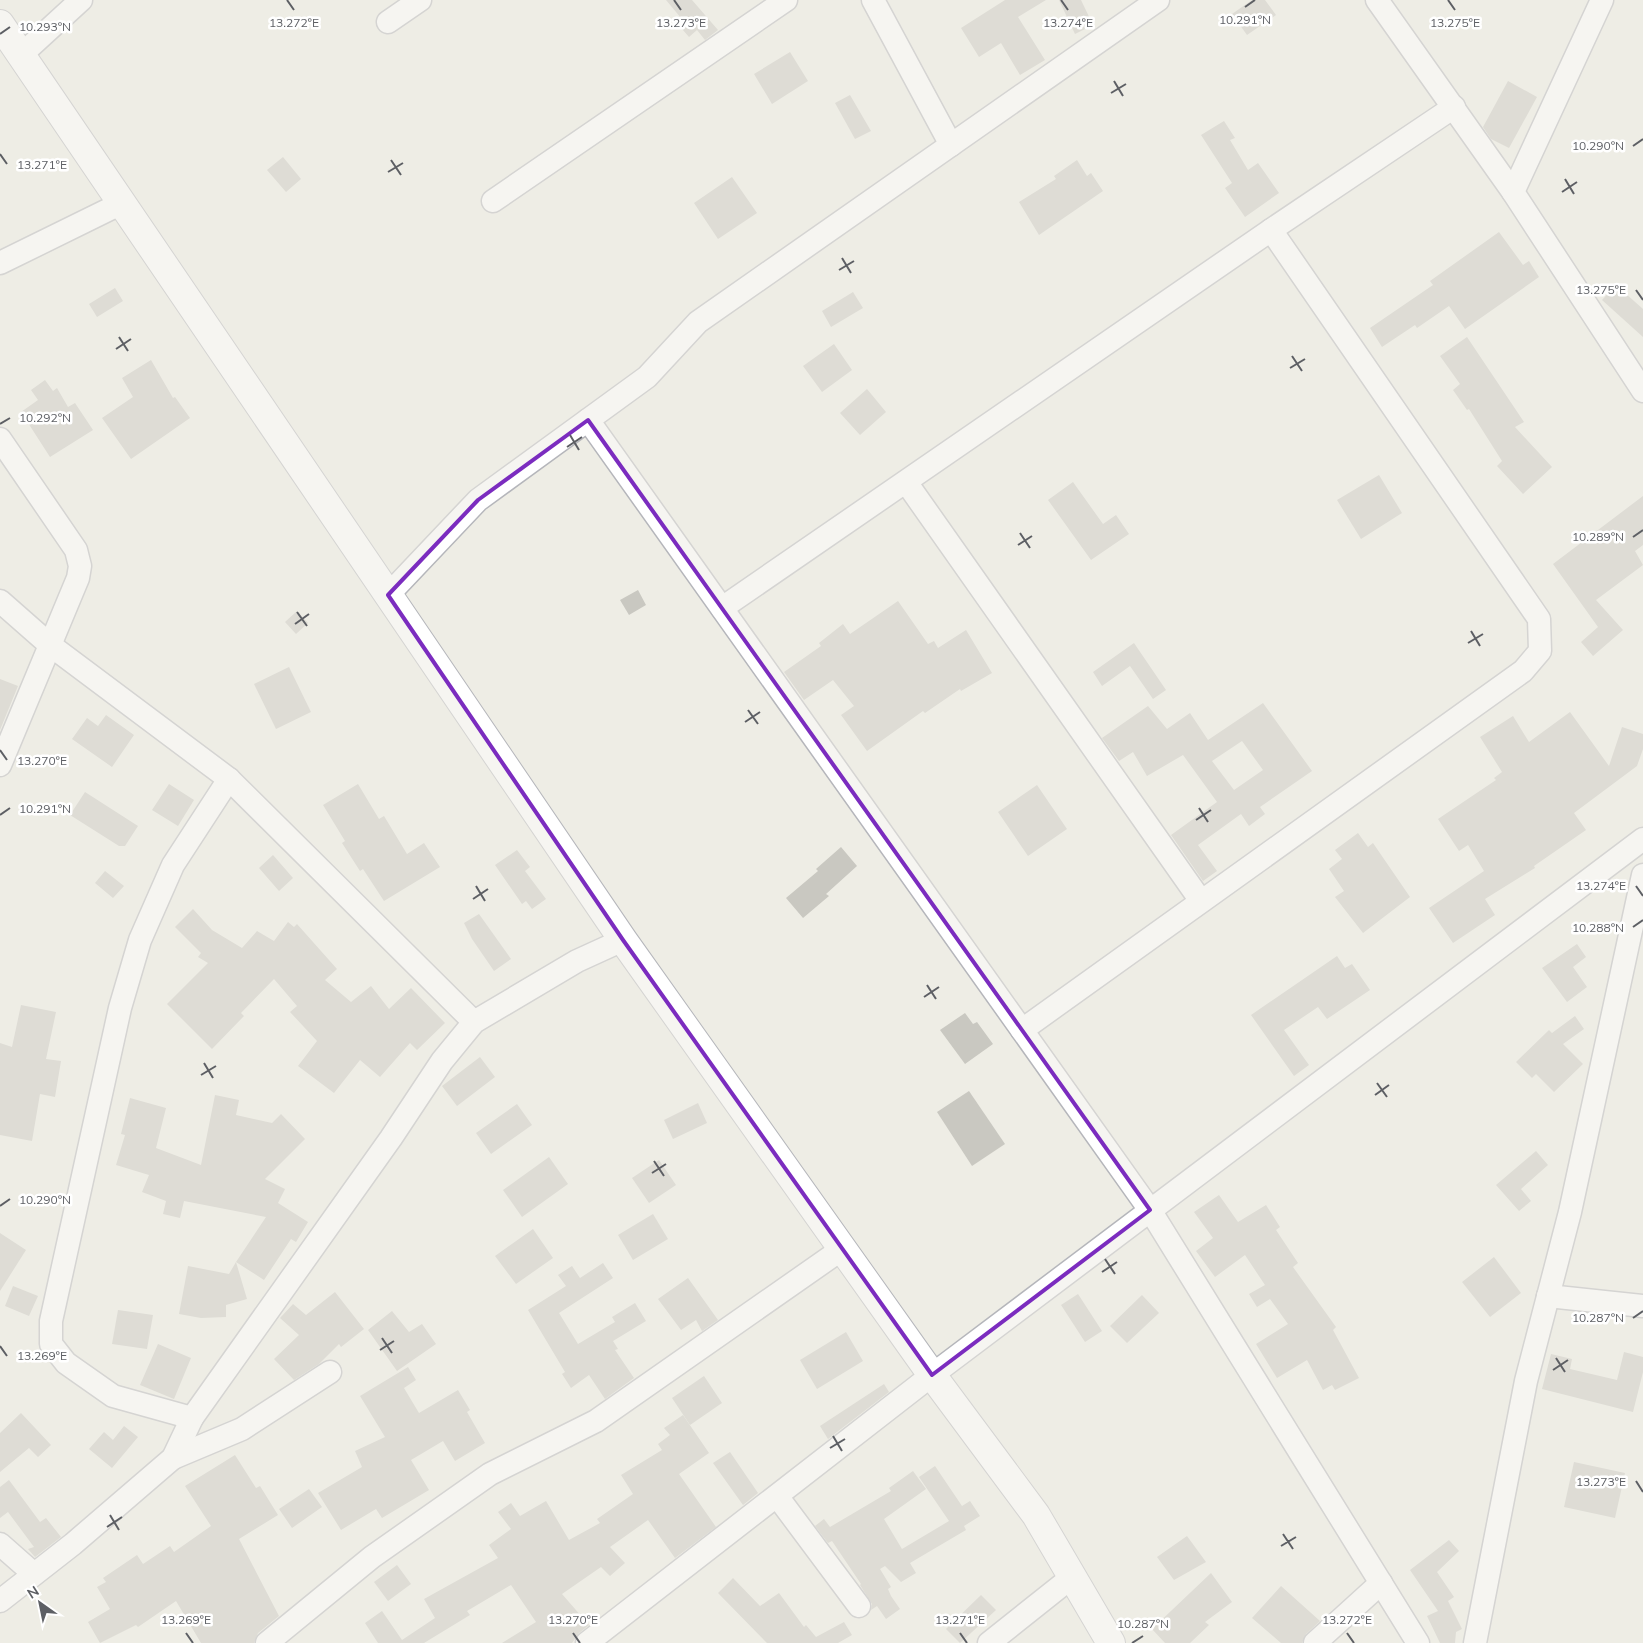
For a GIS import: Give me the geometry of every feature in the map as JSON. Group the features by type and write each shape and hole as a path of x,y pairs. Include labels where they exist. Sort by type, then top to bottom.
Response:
{"street":[{"path":"21,55 81,0"},
{"path":"388,22 420,0"},
{"path":"493,201 786,0"},
{"path":"873,0 951,146"},
{"path":"388,595 478,500 647,377 698,322 1158,0"},
{"path":"1377,0 1513,192 1643,391"},
{"path":"1513,192 1602,0"},
{"path":"0,24 623,940 932,1375 1036,1515 1111,1643"},
{"path":"722,608 1454,107"},
{"path":"0,263 122,203"},
{"path":"1022,1030 1523,671 1540,651 1539,619 1272,230"},
{"path":"588,420 1150,1210 1418,1643"},
{"path":"0,439 76,550 80,566 50,645 0,765"},
{"path":"906,482 1201,901"},
{"path":"0,601 50,645 229,779 474,1022"},
{"path":"192,1418 113,1396 66,1363 51,1344 50,1321 120,1008 140,940 173,865 229,779"},
{"path":"587,1643 932,1375 1643,839"},
{"path":"1475,1643 1526,1381 1570,1212 1643,875"},
{"path":"173,1458 192,1418 391,1138 442,1061 474,1022 577,961 623,940"},
{"path":"267,1643 372,1557 490,1474 596,1421 842,1249"},
{"path":"1548,1296 1643,1306"},
{"path":"0,1601 173,1458 242,1429 330,1372"},
{"path":"777,1496 859,1606"},
{"path":"0,1544 34,1574"},
{"path":"989,1643 1072,1577"},
{"path":"1315,1643 1381,1583"}],"highlighted area":[{"path":"588,420 1150,1210 932,1375 623,940 388,595 478,500"}],"building":[{"path":"666,0 692,0 718,30 705,40 697,30 689,37 676,22 681,18"},
{"path":"1005,0 1046,0 1018,17 1045,60 1020,75 1001,43 979,57 961,28"},
{"path":"1059,0 1081,0 1093,25 1075,34"},
{"path":"1252,0 1265,0 1276,15 1247,35 1232,14"},
{"path":"790,52 808,81 772,104 754,74"},
{"path":"1508,81 1537,97 1509,148 1491,139 1483,127"},
{"path":"850,95 871,131 855,139 835,103"},
{"path":"1224,121 1235,138 1230,140 1248,170 1258,163 1279,193 1245,217 1225,188 1232,183 1201,135"},
{"path":"283,157 301,179 286,192 267,170"},
{"path":"1077,160 1087,176 1091,173 1103,191 1039,235 1019,202 1056,179 1054,176"},
{"path":"732,177 757,213 718,239 694,203"},
{"path":"1499,232 1523,265 1529,261 1539,277 1465,329 1449,306 1417,328 1415,325 1382,347 1370,328 1433,285 1430,281"},
{"path":"1616,285 1643,309 1643,337 1602,300"},
{"path":"115,288 123,301 97,317 89,304"},
{"path":"853,292 863,308 831,327 822,311"},
{"path":"1467,337 1524,422 1515,427 1552,467 1523,494 1497,466 1502,461 1469,409 1467,410 1453,390 1460,384 1440,356"},
{"path":"834,344 852,370 822,392 803,366"},
{"path":"151,360 173,398 175,397 190,418 131,459 102,418 133,397 122,378"},
{"path":"45,380 53,391 57,388 68,407 75,403 93,430 50,457 21,412 38,400 31,390"},
{"path":"867,389 886,412 860,435 840,413"},
{"path":"1379,475 1402,513 1361,539 1337,500"},
{"path":"1073,482 1103,524 1116,515 1129,534 1091,560 1048,500"},
{"path":"1643,496 1643,545 1635,551 1643,565 1596,600 1623,630 1593,656 1581,642 1598,627 1553,564"},
{"path":"638,590 646,605 629,615 620,600"},
{"path":"898,601 928,644 934,641 938,648 966,630 992,673 961,691 960,689 925,713 923,711 867,751 841,715 854,706 833,680 804,700 784,672 821,646 819,643 843,624 850,634"},
{"path":"297,611 308,623 296,634 285,622"},
{"path":"1134,643 1166,690 1153,699 1130,666 1102,686 1093,672"},
{"path":"289,667 311,712 276,729 254,684"},
{"path":"0,679 18,686 0,730"},
{"path":"1263,703 1312,771 1260,807 1265,814 1249,826 1241,814 1198,845 1217,871 1203,881 1171,835 1217,802 1183,755 1147,776 1133,752 1119,761 1102,738 1148,706 1167,729 1190,713 1208,740","holes":["1242,741 1263,770 1234,790 1212,761"]},
{"path":"1570,712 1609,766 1622,727 1643,734 1643,749 1637,766 1574,813 1586,830 1534,866 1535,868 1485,899 1495,915 1453,943 1429,908 1484,871 1468,845 1459,851 1438,819 1496,780 1494,778 1502,772 1480,737 1513,716 1529,742"},
{"path":"106,715 134,735 112,767 72,739 87,718 98,726"},
{"path":"169,784 194,800 178,826 152,810"},
{"path":"358,784 379,819 384,816 407,854 424,843 440,867 384,901 363,869 360,871 342,843 345,841 323,805"},
{"path":"1037,785 1067,829 1028,856 998,812"},
{"path":"85,792 138,826 125,846 119,846 70,815"},
{"path":"1358,833 1368,847 1373,843 1410,897 1363,933 1335,897 1344,891 1329,869 1342,859 1335,850"},
{"path":"841,847 857,866 826,894 829,896 803,918 786,898 818,871 816,869"},
{"path":"517,850 530,867 525,871 546,899 532,909 526,901 522,904 495,865"},
{"path":"273,855 293,878 279,891 259,868"},
{"path":"105,871 124,886 113,898 95,883"},
{"path":"193,909 212,930 242,948 257,931 274,941 288,922 294,927 297,924 337,969 325,980 351,1002 371,986 389,1009 411,988 445,1023 417,1050 410,1043 380,1077 360,1060 334,1093 298,1066 317,1041 290,1012 297,1006 274,979 241,1013 244,1016 212,1049 167,1004 208,963 198,957 201,953 175,927"},
{"path":"479,914 511,959 494,971 472,939 464,923"},
{"path":"1577,944 1586,957 1573,967 1587,987 1567,1002 1542,968"},
{"path":"1337,956 1345,968 1352,964 1370,990 1327,1019 1318,1007 1284,1030 1309,1065 1294,1076 1251,1015"},
{"path":"21,1005 56,1012 46,1059 61,1061 55,1097 40,1094 32,1141 0,1135 0,1043 12,1047"},
{"path":"965,1013 973,1024 977,1022 993,1044 965,1064 940,1030"},
{"path":"1575,1016 1584,1029 1563,1044 1583,1064 1554,1092 1536,1074 1532,1078 1516,1062 1549,1030 1552,1033"},
{"path":"480,1057 495,1077 457,1106 442,1086"},
{"path":"969,1091 1005,1144 972,1166 937,1112"},
{"path":"215,1095 239,1100 236,1115 272,1123 281,1114 305,1139 265,1179 285,1189 278,1203 308,1222 296,1242 291,1239 264,1280 236,1262 266,1217 184,1201 180,1218 163,1214 166,1201 142,1192 149,1175 116,1165 125,1135 121,1134 130,1098 166,1108 156,1148 201,1165"},
{"path":"698,1103 707,1123 673,1139 664,1120"},
{"path":"517,1104 532,1125 491,1154 476,1133"},
{"path":"1536,1151 1548,1165 1521,1189 1531,1201 1519,1211 1496,1185"},
{"path":"549,1157 568,1184 522,1217 503,1190"},
{"path":"659,1160 676,1185 649,1203 632,1178"},
{"path":"1219,1195 1238,1222 1266,1205 1280,1227 1276,1230 1298,1263 1293,1267 1336,1327 1333,1330 1359,1378 1335,1390 1332,1385 1323,1390 1307,1360 1277,1378 1256,1344 1288,1324 1270,1299 1257,1307 1249,1294 1265,1285 1245,1255 1215,1277 1196,1251 1213,1238 1194,1212"},
{"path":"653,1214 668,1239 633,1260 618,1235"},
{"path":"533,1229 553,1258 516,1284 495,1256"},
{"path":"0,1233 26,1250 0,1291"},
{"path":"1494,1257 1521,1293 1490,1317 1462,1282"},
{"path":"236,1262 247,1299 226,1305 226,1317 201,1318 179,1314 188,1266 229,1274"},
{"path":"603,1263 613,1278 559,1313 578,1344 615,1322 612,1317 635,1303 646,1321 613,1341 618,1349 615,1350 634,1378 605,1399 589,1375 571,1388 562,1374 565,1372 528,1310 566,1286 558,1275 572,1266 580,1278"},
{"path":"688,1278 718,1320 702,1331 696,1320 681,1330 658,1299"},
{"path":"13,1286 38,1296 29,1316 5,1306"},
{"path":"335,1292 364,1329 341,1347 339,1344 319,1364 294,1380 274,1359 299,1335 280,1318 293,1304 306,1315"},
{"path":"1078,1294 1102,1331 1085,1342 1061,1305"},
{"path":"1142,1295 1159,1313 1127,1343 1110,1326"},
{"path":"118,1310 153,1315 147,1349 112,1344"},
{"path":"392,1311 409,1332 422,1324 436,1344 397,1371 368,1330"},
{"path":"846,1332 863,1361 817,1389 800,1360"},
{"path":"158,1344 191,1358 174,1399 140,1385"},
{"path":"1624,1352 1643,1357 1643,1372 1633,1412 1542,1389 1551,1354 1572,1359 1570,1369 1617,1380"},
{"path":"408,1367 416,1380 404,1388 419,1413 458,1390 470,1410 467,1412 485,1443 455,1461 443,1441 411,1460 429,1490 382,1518 376,1509 341,1530 318,1493 362,1467 355,1451 385,1437 360,1396"},
{"path":"704,1376 722,1403 690,1425 672,1398"},
{"path":"884,1384 889,1392 828,1439 820,1426"},
{"path":"21,1413 51,1445 38,1457 29,1448 0,1472 0,1433"},
{"path":"683,1415 709,1453 679,1474 716,1527 675,1558 648,1520 610,1547 625,1563 610,1576 601,1567 562,1594 589,1625 579,1633 572,1643 502,1643 536,1622 511,1585 467,1611 470,1615 424,1643 378,1643 365,1623 382,1611 402,1640 435,1618 424,1599 498,1558 489,1545 511,1529 498,1512 511,1503 520,1516 546,1501 569,1540 600,1523 597,1519 633,1494 621,1475 662,1450 658,1444 670,1435 664,1428"},
{"path":"124,1426 138,1437 112,1468 89,1449 104,1432 113,1440"},
{"path":"730,1452 758,1493 743,1505 713,1463"},
{"path":"235,1455 256,1488 260,1486 278,1515 239,1539 279,1616 258,1633 254,1643 201,1643 176,1601 138,1627 136,1625 100,1643 88,1622 110,1609 97,1587 106,1582 103,1578 137,1555 143,1564 170,1546 174,1552 211,1526 185,1486"},
{"path":"1574,1462 1625,1473 1615,1518 1564,1507"},
{"path":"935,1466 962,1506 970,1501 980,1516 964,1526 966,1530 910,1563 916,1573 901,1582 885,1566 880,1569 891,1587 888,1589 891,1596 900,1609 886,1619 877,1606 871,1610 872,1604 861,1584 832,1541 828,1543 815,1526 824,1519 830,1527 891,1491 889,1488 913,1471 926,1489 884,1519 902,1549 949,1521 919,1477"},
{"path":"9,1480 40,1522 46,1518 61,1537 35,1557 28,1549 34,1547 8,1512 0,1518 0,1487"},
{"path":"309,1489 322,1507 292,1528 279,1509"},
{"path":"1187,1536 1206,1562 1174,1580 1157,1557"},
{"path":"1449,1540 1459,1551 1437,1572 1454,1597 1448,1601 1462,1629 1456,1632 1455,1643 1440,1643 1427,1616 1438,1611 1410,1570"},
{"path":"397,1565 411,1584 388,1601 374,1582"},
{"path":"1211,1573 1232,1602 1205,1622 1209,1625 1190,1643 1165,1643 1152,1629"},
{"path":"733,1578 760,1606 779,1593 804,1627 806,1625 816,1637 844,1622 852,1635 838,1643 767,1643 718,1593"},
{"path":"1281,1586 1320,1621 1306,1634 1302,1643 1281,1643 1252,1618"},
{"path":"981,1595 996,1610 960,1643 946,1629"}]}
